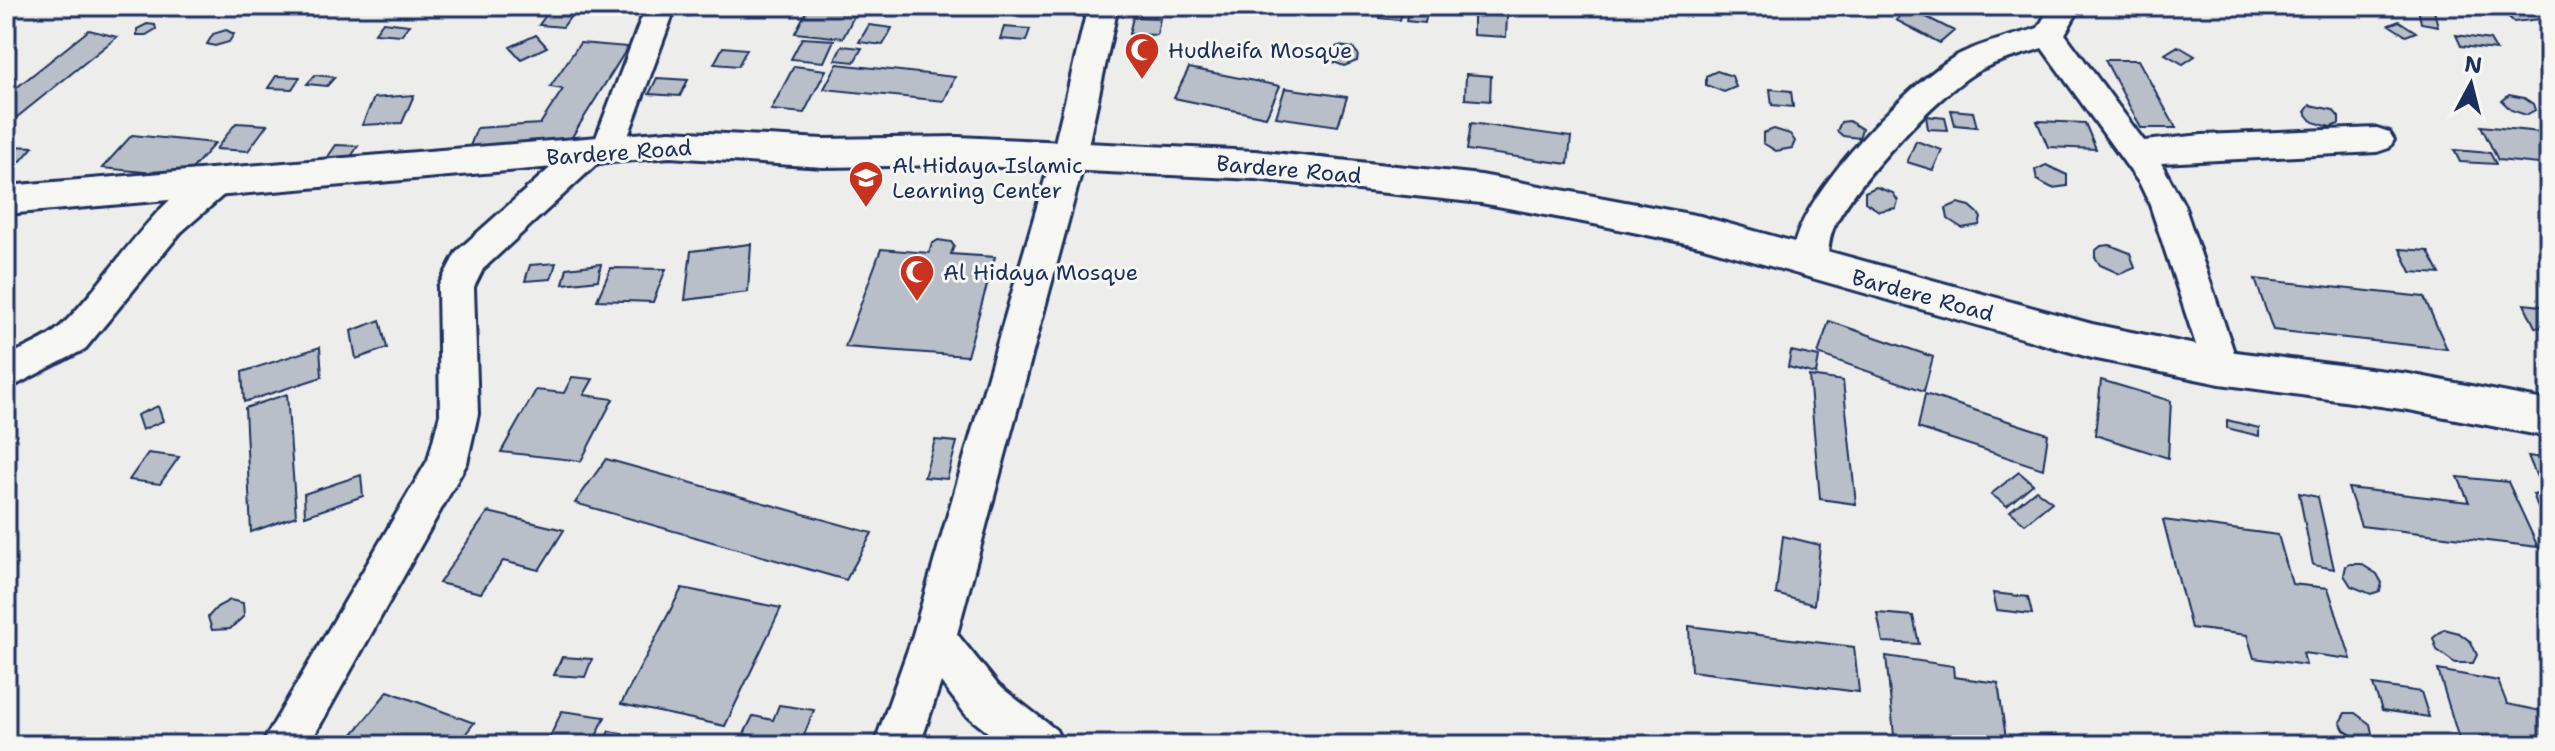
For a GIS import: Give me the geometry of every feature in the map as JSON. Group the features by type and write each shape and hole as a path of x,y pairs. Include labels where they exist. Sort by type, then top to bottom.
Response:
{"street":[{"path":"284,745 447,463 459,414 456,287 470,260 598,152 661,6"},
{"path":"897,745 934,638 1069,155 1103,6"},
{"path":"1809,264 1816,225 1870,150 1926,95 1971,61 2049,35 2066,6"},
{"path":"2049,35 2137,154 2167,205 2220,367"},
{"path":"2137,154 2202,147 2377,140"},
{"name":"Bardere Road","path":"6,200 670,144 823,153 958,151 1069,155 1271,166 1481,189 1700,231 2092,341 2220,367 2409,392 2549,419"},
{"path":"6,375 72,339 169,223 216,182"},
{"path":"934,638 982,700 1040,745"}],"building":[{"path":"675,6 693,6 689,16 671,15"},
{"path":"809,6 859,6 843,38 795,33"},
{"path":"2497,6 2549,6 2549,18 2514,22"},
{"path":"1382,7 1403,9 1400,20 1380,18"},
{"path":"1909,8 1954,31 1940,43 1896,20"},
{"path":"2418,8 2434,11 2438,26 2421,23"},
{"path":"1408,10 1427,12 1425,23 1406,21"},
{"path":"549,11 573,13 563,27 539,25"},
{"path":"1473,14 1507,16 1506,37 1473,35"},
{"path":"1133,17 1160,18 1157,35 1129,34"},
{"path":"2399,21 2416,32 2406,36 2389,25"},
{"path":"383,22 409,25 401,35 375,33"},
{"path":"147,24 155,25 156,29 146,35 137,35 137,29"},
{"path":"869,25 892,28 883,45 859,42"},
{"path":"1004,27 1030,29 1026,41 1000,39"},
{"path":"89,30 117,37 6,126 6,96"},
{"path":"226,30 234,34 229,42 215,46 207,44 213,34"},
{"path":"536,35 547,47 521,59 510,47"},
{"path":"2456,35 2490,40 2496,50 2461,46"},
{"path":"802,38 834,40 824,62 791,59"},
{"path":"580,43 628,47 565,148 467,154 477,128 540,124 563,89 550,87"},
{"path":"842,46 862,48 854,62 835,60"},
{"path":"1338,46 1353,48 1358,54 1357,61 1344,66 1331,61 1328,52"},
{"path":"2178,46 2195,56 2183,64 2165,54"},
{"path":"723,47 747,49 738,66 714,64"},
{"path":"2105,60 2138,60 2176,128 2141,128"},
{"path":"837,64 955,77 944,101 824,89"},
{"path":"794,66 826,70 804,113 771,110"},
{"path":"1189,68 1280,86 1266,117 1174,98"},
{"path":"1717,71 1732,76 1736,87 1724,92 1706,85 1706,76"},
{"path":"1466,74 1491,76 1490,101 1465,99"},
{"path":"315,75 335,77 327,86 307,84"},
{"path":"276,76 300,77 292,89 268,88"},
{"path":"657,78 688,80 680,96 649,94"},
{"path":"1285,88 1347,97 1338,126 1276,117"},
{"path":"1770,89 1791,91 1793,107 1772,105"},
{"path":"414,95 402,123 362,125 374,98"},
{"path":"2509,95 2524,98 2533,104 2535,110 2526,115 2511,110 2502,101"},
{"path":"2310,105 2333,110 2339,117 2339,124 2330,127 2313,122 2305,112"},
{"path":"1951,110 1973,112 1977,127 1955,125"},
{"path":"1926,116 1945,118 1948,130 1928,129"},
{"path":"1849,121 1862,129 1859,138 1843,136 1837,131 1841,122"},
{"path":"2037,121 2085,123 2096,149 2048,147"},
{"path":"236,123 267,125 248,151 216,149"},
{"path":"1471,123 1571,137 1568,164 1467,150"},
{"path":"2481,126 2549,133 2549,165 2498,160"},
{"path":"1774,129 1790,134 1795,141 1792,148 1776,151 1763,143 1763,133"},
{"path":"132,135 215,143 186,176 102,168"},
{"path":"1916,141 1942,150 1933,170 1907,162"},
{"path":"336,145 358,146 347,163 325,161"},
{"path":"11,146 33,147 20,162 6,161 6,152"},
{"path":"2454,150 2490,153 2496,164 2460,162"},
{"path":"2046,165 2067,175 2067,186 2052,188 2037,180 2035,170"},
{"path":"1876,187 1893,193 1898,201 1896,208 1879,211 1865,202 1865,192"},
{"path":"1958,203 1970,206 1978,213 1981,218 1979,225 1962,228 1948,219 1946,208"},
{"path":"938,240 951,242 954,246 951,254 995,257 967,356 845,347 881,249 929,253 932,244"},
{"path":"751,244 748,292 685,300 691,251"},
{"path":"2110,245 2130,253 2135,268 2120,274 2100,265 2095,251 2101,246"},
{"path":"2400,249 2428,251 2440,274 2411,272"},
{"path":"556,263 551,279 525,281 530,265"},
{"path":"601,264 598,280 563,284 567,268"},
{"path":"611,268 666,269 653,302 597,300"},
{"path":"2255,279 2424,297 2447,349 2273,330"},
{"path":"2524,304 2549,307 2549,328 2535,327"},
{"path":"380,320 387,348 356,359 351,331"},
{"path":"1829,321 1933,357 1924,391 1818,354"},
{"path":"320,347 322,377 244,402 242,372"},
{"path":"1791,351 1819,357 1816,374 1788,367"},
{"path":"1809,376 1843,381 1856,504 1820,499"},
{"path":"572,377 593,379 584,395 613,399 581,461 501,452 536,390 564,393"},
{"path":"2101,380 2171,401 2168,458 2095,435"},
{"path":"287,394 296,516 251,532 245,408"},
{"path":"1925,394 2048,434 2043,469 1918,428"},
{"path":"158,406 163,421 142,430 137,415"},
{"path":"2227,420 2259,428 2259,436 2227,428"},
{"path":"935,440 957,442 947,479 924,477"},
{"path":"148,453 179,457 160,484 129,480"},
{"path":"2528,456 2549,459 2549,490 2542,489"},
{"path":"606,459 872,533 846,580 575,503"},
{"path":"2019,472 2033,484 2007,506 1991,494"},
{"path":"361,475 363,496 305,516 304,494"},
{"path":"2458,477 2508,482 2538,547 2361,526 2348,488 2469,502"},
{"path":"2036,490 2052,502 2025,524 2010,511"},
{"path":"2299,493 2318,497 2334,569 2313,565"},
{"path":"2533,494 2549,497 2549,537"},
{"path":"488,512 564,530 539,570 503,561 481,593 439,583"},
{"path":"2163,520 2278,535 2292,584 2328,588 2351,659 2303,653 2306,665 2254,658 2247,635 2191,628"},
{"path":"1783,536 1820,545 1814,605 1776,594"},
{"path":"2361,564 2377,574 2382,583 2380,591 2371,594 2351,586 2344,575 2346,566"},
{"path":"682,588 781,608 725,726 621,704"},
{"path":"1993,593 2028,597 2032,614 1997,610"},
{"path":"230,600 243,603 244,616 230,629 212,630 208,617 217,607"},
{"path":"1877,613 1913,616 1919,644 1883,642"},
{"path":"1689,626 1854,647 1859,692 1691,671"},
{"path":"2444,629 2459,633 2471,642 2477,655 2473,663 2455,663 2437,650 2433,638"},
{"path":"1886,656 1953,666 1954,677 1998,683 2007,745 1895,745"},
{"path":"562,657 592,659 585,677 554,675"},
{"path":"2438,670 2498,681 2507,704 2546,712 2549,745 2492,745 2459,739"},
{"path":"2373,685 2421,692 2429,717 2382,710"},
{"path":"388,691 474,723 460,741 471,745 344,745"},
{"path":"779,705 814,710 800,745 744,734 753,716 773,720"},
{"path":"562,711 605,717 592,745 546,745"},
{"path":"2345,713 2355,713 2370,724 2372,733 2368,739 2358,739 2344,730 2340,722"},
{"path":"609,731 622,733 617,745 602,745"},
{"path":"2053,735 2078,745 2035,745 2038,740"}],"place":[{"name":"Hudheifa Mosque","path":"1142,81"},
{"name":"Al Hidaya Islamic Learning Center","path":"866,209"},
{"name":"Al Hidaya Mosque","path":"917,303"}]}
